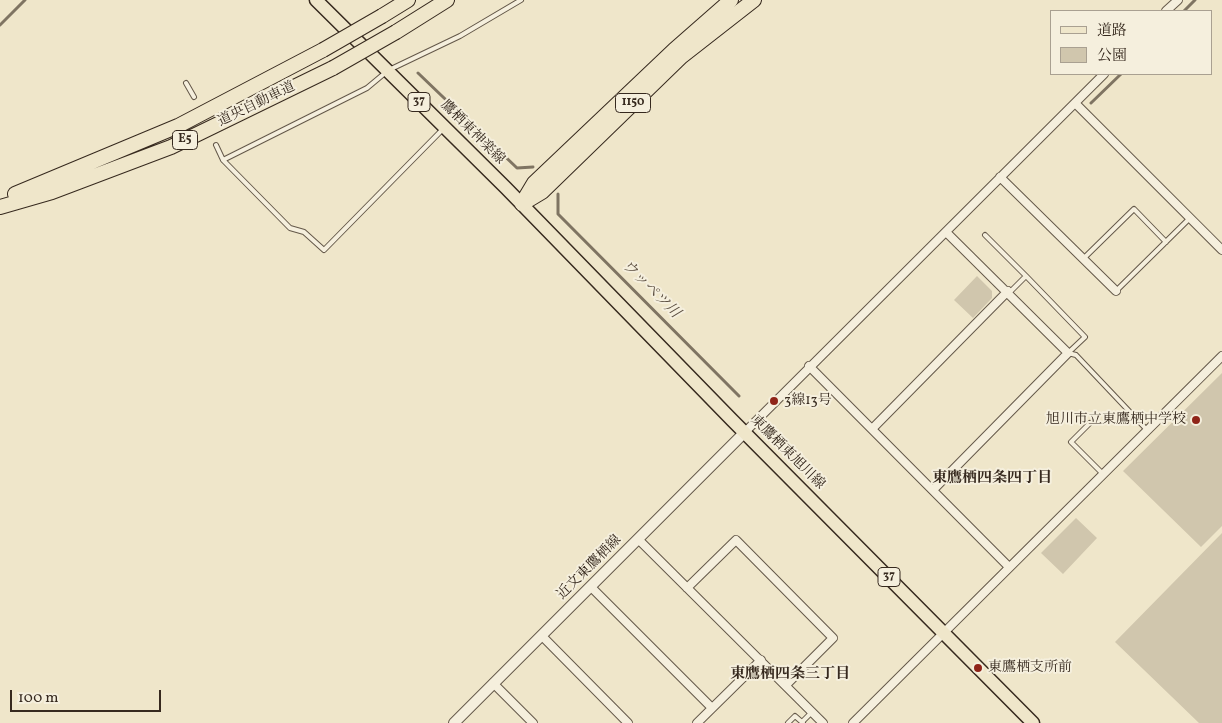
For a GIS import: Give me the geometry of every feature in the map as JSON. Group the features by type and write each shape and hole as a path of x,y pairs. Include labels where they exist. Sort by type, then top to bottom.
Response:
{"highway":[{"name":"道央自動車道","path":"0,200 178,126 323,50 406,0"},
{"name":"道央自動車道","path":"0,207 52,192 171,147 333,68 447,0"},
{"name":"1150","path":"522,204 534,183 674,50 731,0"},
{"name":"1150","path":"522,204 542,192 681,57 754,0"}],"main road":[{"name":"鷹栖東神楽線","path":"316,0 522,204"},
{"name":"東鷹栖東旭川線","path":"522,204 1033,723"}],"street":[{"path":"1167,10 1178,0"},
{"path":"745,432 809,366 1103,75"},
{"path":"1074,103 1222,250"},
{"path":"1000,177 1116,291"},
{"path":"933,490 1068,353 946,232"},
{"path":"872,429 1008,292"},
{"path":"853,723 1222,356"},
{"path":"809,366 1009,567"},
{"name":"近文東鷹栖線","path":"454,723 745,432"},
{"path":"638,539 823,723"},
{"path":"687,588 736,540 833,638 786,685"},
{"path":"591,587 712,708"},
{"path":"542,636 628,723"},
{"path":"697,723 760,660"},
{"path":"493,683 533,723"}],"lane":[{"path":"224,160 367,88 388,71 460,36 521,0"},
{"path":"186,83 194,97"},
{"path":"216,145 224,160 290,228 304,232 324,250 445,128"},
{"path":"1083,259 1134,209 1166,242"},
{"path":"1116,291 1190,218"},
{"path":"985,234 1085,337 1068,353"},
{"path":"1008,292 1026,276"},
{"path":"1068,353 1076,355 1147,430"},
{"path":"1090,422 1071,442 1103,474"},
{"path":"788,723 795,716 802,722 812,712"}],"green space":[{"path":"977,276 992,291 992,298 973,318 954,300"},
{"name":"旭川市立東鷹栖中学校","path":"1222,373 1222,526 1201,547 1123,471"},
{"path":"1076,518 1097,538 1063,574 1041,553"},
{"path":"1222,533 1222,723 1199,723 1115,642"}],"waterway":[{"name":"ウッペツ川","path":"0,25 25,0"},
{"name":"ウッペツ川","path":"1185,10 1195,0"},
{"name":"ウッペツ川","path":"418,73 517,168 533,167"},
{"name":"ウッペツ川","path":"1091,103 1120,75"},
{"name":"ウッペツ川","path":"558,194 558,214 739,396"}],"place":[{"name":"3線13号","path":"774,401"},
{"name":"旭川市立東鷹栖中学校","path":"1196,420"},
{"name":"東鷹栖支所前","path":"978,668"}],"district":[{"name":"東鷹栖四条四丁目","path":"992,479"},
{"name":"東鷹栖四条三丁目","path":"790,675"}]}
